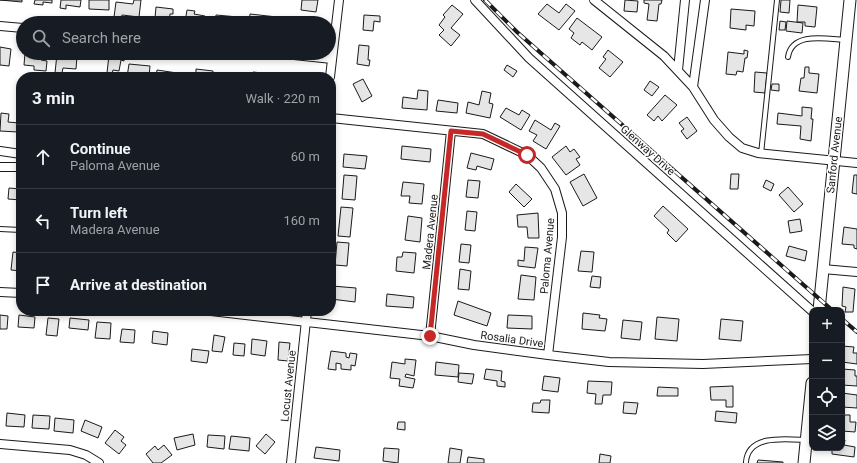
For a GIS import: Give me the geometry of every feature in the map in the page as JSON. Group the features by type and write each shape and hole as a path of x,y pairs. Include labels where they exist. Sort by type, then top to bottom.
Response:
{"main road":[{"name":"Sanford Avenue","path":"819,307 850,0"},
{"path":"805,458 809,412"}],"street":[{"path":"336,30 340,0"},
{"name":"Glenway Drive","path":"474,0 529,58 809,308"},
{"path":"594,0 664,56 694,87 714,120 729,137 742,148 761,154 857,163"},
{"path":"678,70 685,0"},
{"path":"694,87 705,0"},
{"path":"0,26 16,27"},
{"path":"331,72 332,60"},
{"name":"Paloma Avenue","path":"336,119 483,134 527,155 540,168 555,189 562,213 562,237 548,355"},
{"name":"Madera Avenue","path":"430,336 451,131"},
{"path":"0,151 16,153"},
{"path":"0,167 16,167"},
{"path":"823,269 857,272"},
{"path":"0,292 16,292"},
{"name":"Rosalia Drive","path":"254,316 430,336 474,345 610,362 696,364 809,359"},
{"name":"Locust Avenue","path":"291,463 306,316"},
{"path":"0,444 70,450 86,454 99,463"}],"lane":[{"path":"761,154 777,0"},
{"path":"788,57 789,50 798,41 816,38 846,40"},
{"path":"0,229 16,230"},
{"path":"746,462 746,456 757,443 772,439 806,440"}],"building":[{"path":"0,0 22,0 22,2"},
{"path":"35,0 52,0 52,3 43,2 43,5 34,4"},
{"path":"61,0 81,0 80,7 66,5 66,9 60,8"},
{"path":"89,0 109,0 109,10 89,9"},
{"path":"134,0 141,0 139,16 114,16 116,2 133,4"},
{"path":"302,0 318,0 316,12 301,10"},
{"path":"625,0 638,1 637,12 624,11"},
{"path":"644,0 662,0 661,4 659,4 657,21 647,20 649,4 644,3"},
{"path":"781,0 790,0 789,13 780,12"},
{"path":"547,4 559,13 566,4 575,11 559,30 538,14"},
{"path":"452,5 463,14 451,28 460,35 451,46 439,35 444,30 439,25 445,17 443,15"},
{"path":"798,5 817,7 815,27 805,26 805,22 797,22"},
{"path":"156,7 173,9 173,14 170,14 170,16 155,16"},
{"path":"731,9 755,11 754,26 746,25 746,30 730,28"},
{"path":"187,10 195,11 194,14 205,16 186,16"},
{"path":"250,14 268,16 250,16"},
{"path":"364,15 380,16 380,22 374,21 373,31 363,30"},
{"path":"577,18 602,37 592,50 582,42 580,45 571,38 574,33 569,29"},
{"path":"780,21 786,22 785,30 779,30"},
{"path":"787,21 803,23 802,33 786,31"},
{"path":"359,45 369,46 369,66 357,64"},
{"path":"0,47 11,49 9,66 0,65"},
{"path":"608,50 623,62 610,77 599,68 606,59 603,57"},
{"path":"744,50 748,51 747,58 745,58 743,72 737,71 736,75 726,74 728,52 744,54"},
{"path":"24,60 47,61 46,71 34,70 34,66 24,65"},
{"path":"56,60 77,60 76,69 63,68 62,72 55,72"},
{"path":"108,60 121,60 119,71 113,70 112,72 107,72"},
{"path":"129,64 150,66 149,72 128,72"},
{"path":"507,65 517,71 513,77 504,70"},
{"path":"805,67 809,67 809,73 819,74 817,93 799,91 801,78 804,78"},
{"path":"196,69 213,71 213,72 196,72"},
{"path":"157,70 170,72 157,72"},
{"path":"755,72 767,73 765,93 754,92"},
{"path":"363,79 372,96 362,102 353,84"},
{"path":"650,81 659,87 652,96 644,90"},
{"path":"772,84 779,84 779,91 771,90"},
{"path":"418,90 428,91 427,110 402,108 403,97 417,99"},
{"path":"482,91 491,93 489,103 493,104 490,118 466,113 468,102 479,105"},
{"path":"665,95 677,105 662,121 658,116 654,121 647,115"},
{"path":"438,100 458,103 457,113 436,111"},
{"path":"802,107 812,108 811,119 813,119 811,141 800,139 801,126 777,124 778,113 802,116"},
{"path":"506,108 519,115 522,110 530,115 521,130 500,117"},
{"path":"1,113 9,114 8,122 16,123 16,132 0,131"},
{"path":"687,117 697,131 687,139 681,131 684,129 679,123"},
{"path":"535,120 551,130 555,123 560,126 546,149 533,141 537,135 529,131"},
{"path":"402,146 431,149 430,162 401,159"},
{"path":"566,146 570,152 574,149 580,157 576,159 580,165 566,175 552,157"},
{"path":"471,153 494,159 491,170 477,166 476,170 467,168"},
{"path":"344,154 367,156 365,169 343,167"},
{"path":"584,174 597,198 583,206 570,182"},
{"path":"731,174 739,174 738,189 730,189"},
{"path":"344,175 357,176 355,200 342,199"},
{"path":"854,175 857,175 857,194 852,193"},
{"path":"468,180 480,181 478,198 466,197"},
{"path":"766,180 774,184 771,191 763,187"},
{"path":"403,182 424,184 422,204 409,203 410,196 401,196"},
{"path":"516,184 532,199 524,207 509,192"},
{"path":"788,187 803,204 794,212 779,195"},
{"path":"9,188 16,189 16,200 8,199"},
{"path":"663,206 688,229 676,242 667,233 669,230 654,216"},
{"path":"341,207 353,208 350,237 338,236"},
{"path":"467,211 477,212 475,231 465,230"},
{"path":"538,213 539,238 528,238 527,227 518,227 517,215"},
{"path":"408,216 422,218 420,242 405,240"},
{"path":"800,219 802,231 790,233 788,221"},
{"path":"844,227 857,229 857,249 854,248 854,245 842,244"},
{"path":"337,242 349,243 347,266 336,265"},
{"path":"461,244 471,245 469,263 459,262"},
{"path":"789,246 807,251 805,261 786,256"},
{"path":"525,247 538,248 535,268 518,266 518,260 524,261"},
{"path":"581,251 594,252 592,272 578,271"},
{"path":"13,252 16,252 16,270 11,270"},
{"path":"403,252 416,253 414,273 396,271 397,257 402,257"},
{"path":"460,269 471,271 469,290 458,289"},
{"path":"521,275 536,277 534,300 518,299"},
{"path":"592,276 601,277 600,288 590,287"},
{"path":"336,286 356,288 355,302 336,300"},
{"path":"843,287 855,289 853,312 845,312 846,307 842,306"},
{"path":"387,294 414,297 413,308 386,306"},
{"path":"458,301 491,313 487,326 454,315"},
{"path":"583,313 600,315 599,318 607,319 605,331 582,329"},
{"path":"0,315 8,316 7,329 0,329"},
{"path":"508,315 532,316 532,329 507,328"},
{"path":"19,316 35,317 34,328 18,327"},
{"path":"657,317 679,319 677,341 655,339"},
{"path":"48,318 59,319 57,336 46,335"},
{"path":"70,318 89,320 88,330 69,328"},
{"path":"721,319 743,321 741,341 719,339"},
{"path":"623,320 642,322 640,340 621,338"},
{"path":"97,322 111,323 110,339 95,338"},
{"path":"122,329 135,330 134,343 120,342"},
{"path":"153,331 168,333 167,345 152,343"},
{"path":"214,335 225,337 222,352 212,351"},
{"path":"252,339 267,341 265,356 251,354"},
{"path":"279,342 290,343 288,361 278,360"},
{"path":"234,343 245,344 244,356 233,355"},
{"path":"845,346 854,347 853,353 857,353 857,364 845,362"},
{"path":"192,349 209,351 207,363 191,361"},
{"path":"331,351 346,353 346,357 349,358 350,353 357,354 355,366 351,365 351,370 341,369 341,364 336,363 336,370 328,369"},
{"path":"405,359 416,360 414,376 406,374 405,377 415,379 413,388 399,386 400,379 390,378 392,362 405,364"},
{"path":"436,362 459,365 458,377 435,375"},
{"path":"486,369 502,371 501,381 505,382 505,387 497,386 497,381 484,379"},
{"path":"845,369 855,370 855,376 857,376 857,386 845,385"},
{"path":"459,373 474,374 472,384 458,382"},
{"path":"544,376 560,378 558,392 542,390"},
{"path":"588,381 612,382 611,395 603,395 602,404 595,404 596,394 587,393"},
{"path":"733,386 733,407 726,407 726,400 711,400 710,387"},
{"path":"658,387 678,388 678,396 657,396"},
{"path":"845,393 857,395 857,408 845,407"},
{"path":"541,400 550,400 549,413 532,412 533,403 540,403"},
{"path":"624,402 638,403 636,414 623,413"},
{"path":"716,411 737,413 736,423 715,421"},
{"path":"7,413 25,415 24,427 6,426"},
{"path":"33,415 50,416 49,429 32,428"},
{"path":"845,415 850,415 850,422 856,422 855,432 845,431"},
{"path":"55,418 74,420 73,433 54,431"},
{"path":"85,420 102,427 98,438 81,431"},
{"path":"398,422 405,422 405,430 397,429"},
{"path":"115,430 124,437 121,441 126,445 119,454 105,443"},
{"path":"193,434 195,445 177,450 174,438"},
{"path":"266,434 275,442 265,454 256,446"},
{"path":"208,435 225,436 224,449 207,447"},
{"path":"231,436 250,438 249,451 229,449"},
{"path":"164,445 172,455 161,463 153,463 146,454 155,446 158,450"},
{"path":"845,445 855,447 854,457 832,454 832,451 845,451"},
{"path":"316,447 340,450 339,461 314,458"},
{"path":"384,448 399,449 398,463 383,461"},
{"path":"450,448 462,450 460,463 448,463"},
{"path":"600,454 611,456 610,463 599,463"},
{"path":"468,457 484,459 484,463 467,463"},
{"path":"758,460 783,462 783,463 757,463"}],"railway":[{"path":"485,0 517,32 829,307"},
{"path":"845,322 857,332"}],"route":[{"path":"430,336 451,131 483,134 527,155"}]}
